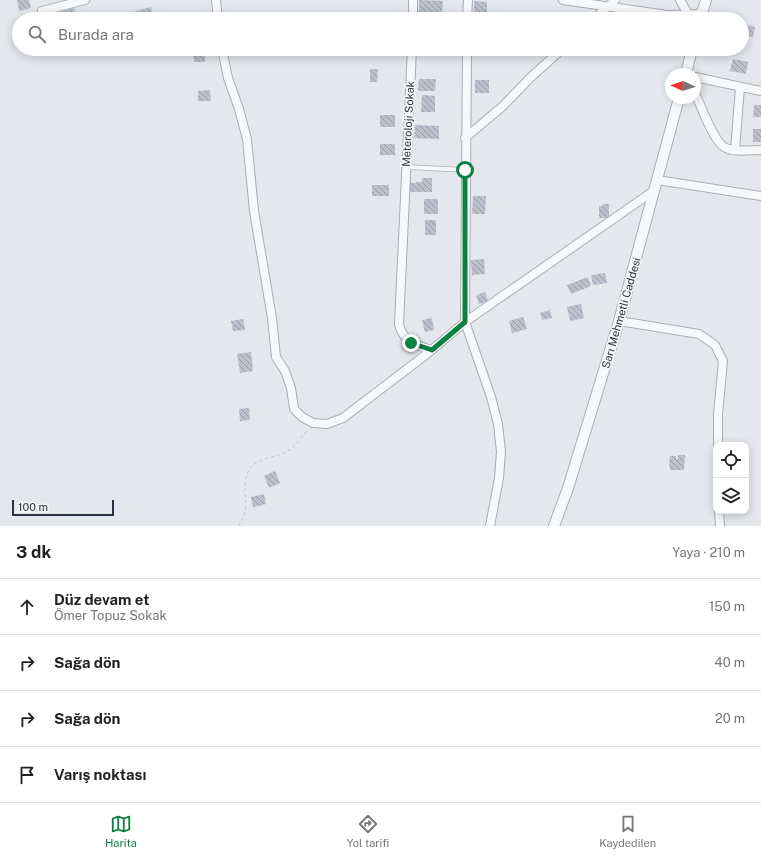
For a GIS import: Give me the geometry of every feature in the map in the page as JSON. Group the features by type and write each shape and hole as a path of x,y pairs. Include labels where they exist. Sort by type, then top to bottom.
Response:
{"street":[{"path":"42,11 85,0"},
{"path":"216,0 217,12"},
{"path":"413,12 414,0"},
{"path":"467,12 468,0"},
{"path":"563,0 652,12"},
{"path":"602,12 615,0"},
{"path":"680,0 687,12"},
{"path":"702,12 706,0"},
{"path":"223,56 228,78 239,109 247,139 254,210 272,318 276,357 285,371 294,409 302,417 313,422 327,424 343,418 432,350 465,322 655,190"},
{"name":"Meteroloji Sokak","path":"412,56 399,324 401,333 407,340 411,343 432,350"},
{"path":"467,56 465,138 465,322 491,397 498,424 501,452 499,478 490,526"},
{"path":"465,138 503,106 554,56"},
{"path":"687,68 690,56"},
{"path":"701,78 761,91"},
{"path":"736,150 740,87"},
{"name":"Sarı Mehmetli Caddesi","path":"554,526 568,488 620,321 677,104"},
{"path":"700,104 719,143 724,147 736,150 761,150"},
{"path":"657,180 761,196"},
{"path":"620,321 699,334 715,345 722,361 718,414 718,442"},
{"path":"719,514 720,526"}],"lane":[{"path":"406,168 465,170"}],"path":[{"path":"239,526 245,511 245,486 247,475 252,466 262,460 288,451 296,444 313,422"}],"building":[{"path":"17,0 29,0 31,8 19,11"},
{"path":"419,0 443,1 442,12 419,12"},
{"path":"474,1 487,2 487,12 474,12"},
{"path":"151,7 152,12 133,12"},
{"path":"74,8 75,12 59,12"},
{"path":"749,26 755,27 753,37 749,36"},
{"path":"193,56 205,56 205,62 194,62"},
{"path":"733,59 748,62 746,74 730,71"},
{"path":"370,69 378,69 377,82 370,82"},
{"path":"419,79 436,79 435,91 418,91"},
{"path":"475,80 489,80 489,93 475,93"},
{"path":"210,90 211,101 198,101 198,91"},
{"path":"422,95 435,96 435,112 421,112"},
{"path":"754,105 761,106 761,117 753,117"},
{"path":"380,115 395,115 395,127 380,127"},
{"path":"415,125 439,126 439,139 414,138"},
{"path":"753,129 761,129 761,142 753,142"},
{"path":"380,144 395,144 395,155 380,155"},
{"path":"422,178 432,178 432,192 408,192 408,183 422,182"},
{"path":"372,185 389,185 389,196 372,196"},
{"path":"473,196 486,196 485,214 472,214"},
{"path":"424,199 438,199 438,214 424,214"},
{"path":"603,204 609,204 609,218 599,218 599,206 603,206"},
{"path":"425,220 436,220 436,235 425,235"},
{"path":"484,259 485,274 472,275 471,260"},
{"path":"605,273 607,283 593,285 591,275"},
{"path":"588,277 591,286 571,294 567,285"},
{"path":"485,292 488,301 479,304 476,295"},
{"path":"581,304 584,318 570,321 567,307"},
{"path":"550,310 552,318 542,320 540,313"},
{"path":"523,317 527,329 512,333 509,321"},
{"path":"432,318 434,330 425,332 422,320"},
{"path":"243,319 245,330 233,331 231,321"},
{"path":"251,352 253,371 240,373 237,354"},
{"path":"249,408 250,420 240,421 239,409"},
{"path":"678,455 685,455 684,470 670,470 670,456 676,456 676,459 678,459"},
{"path":"275,471 280,483 269,488 264,476"},
{"path":"264,494 266,504 253,507 251,497"}],"route":[{"path":"411,343 432,350 465,322 465,170"}]}
